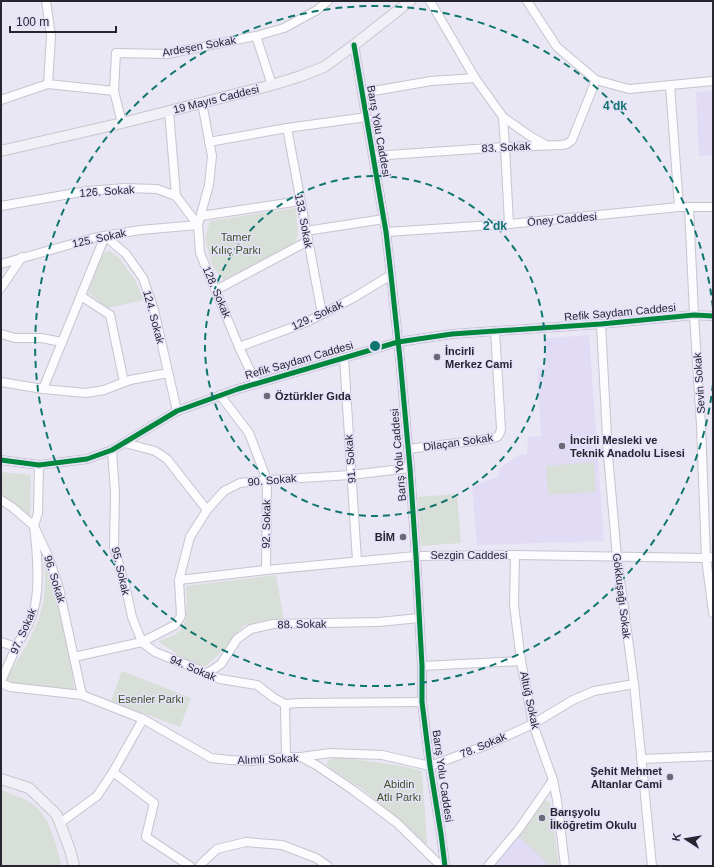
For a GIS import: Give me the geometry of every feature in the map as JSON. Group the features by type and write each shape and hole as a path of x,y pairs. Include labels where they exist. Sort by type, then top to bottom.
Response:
{"main road":[{"name":"19 Mayıs Caddesi","path":"1,151 272,86 301,76 324,67 410,1"},
{"path":"1,779 29,788 56,814 70,850 74,866"}],"street":[{"path":"46,1 51,36 48,84"},
{"name":"Ardeşen Sokak","path":"122,123 114,91 116,54 167,54 256,36 284,28 317,10 328,1"},
{"path":"430,1 475,78 503,117 547,146"},
{"path":"527,1 557,47 596,80 629,89 713,81"},
{"path":"256,36 272,86"},
{"name":"Barış Yolu Caddesi","path":"354,45 384,219 391,275 410,468 422,666 422,702 445,866"},
{"path":"362,92 431,81 475,78"},
{"name":"83. Sokak","path":"373,156 567,144 572,140 596,80"},
{"path":"1,100 48,84 114,91"},
{"path":"670,85 679,207"},
{"name":"128. Sokak","path":"202,103 212,156 209,185 198,225 200,253 239,347 256,383"},
{"path":"169,111 176,196 198,225"},
{"path":"209,142 287,128 367,117"},
{"path":"503,117 509,224"},
{"name":"133. Sokak","path":"287,128 322,314"},
{"name":"126. Sokak","path":"1,206 87,191 125,188 156,189 176,196"},
{"path":"201,216 300,201"},
{"name":"Öney Caddesi","path":"386,232 509,224 679,207 713,207"},
{"name":"Sevin Sokak","path":"689,207 694,315 713,613"},
{"path":"306,231 384,219"},
{"name":"125. Sokak","path":"1,264 93,238 140,230 198,225"},
{"path":"42,389 105,236"},
{"name":"124. Sokak","path":"105,236 126,254 143,278 154,310 177,411"},
{"path":"216,290 308,241"},
{"path":"1,288 22,257"},
{"name":"129. Sokak","path":"239,347 307,322 353,298 391,275"},
{"path":"81,296 110,315 124,382"},
{"name":"Refik Saydam Caddesi","path":"1,460 39,465 87,459 112,450 177,411 238,388 398,342 452,334 601,324 694,315 713,316"},
{"name":"Gökkuşağı Sokak","path":"601,324 608,455 617,557 634,684 652,866"},
{"name":"Dilaçan Sokak","path":"408,448 489,439 500,434 501,429 495,331"},
{"path":"1,334 15,338 41,338 62,342"},
{"name":"91. Sokak","path":"344,358 357,561"},
{"path":"1,382 42,389 86,393 104,390 130,380 168,373"},
{"name":"92. Sokak","path":"220,395 249,433 267,480 266,570"},
{"path":"125,443 155,451 167,459 207,510"},
{"name":"95. Sokak","path":"112,450 115,493 114,547 132,617 142,642"},
{"path":"1,500 12,507 34,526 38,513 39,465"},
{"name":"90. Sokak","path":"74,658 142,642 175,625 181,616 179,580 190,537 207,510 224,491 240,483 351,475 410,468"},
{"name":"97. Sokak","path":"1,682 16,647 29,624 35,605 37,555 34,526"},
{"name":"96. Sokak","path":"34,526 48,556 59,588 82,695"},
{"name":"Sezgin Caddesi","path":"179,580 416,556 515,555 710,557"},
{"name":"Altuğ Sokak","path":"515,555 514,605 522,661 533,724 553,780 565,866"},
{"name":"88. Sokak","path":"206,674 221,664 237,639 251,629 273,624 379,622 419,618"},
{"path":"1,642 16,647"},
{"name":"94. Sokak","path":"142,642 155,652 206,674 220,679 257,685 274,698 285,704"},
{"path":"422,666 522,661"},
{"name":"Alımlı Sokak","path":"1,682 10,687 82,695 143,719 211,758 252,761 286,757 301,757 316,764 397,823 442,866"},
{"name":"78. Sokak","path":"430,766 487,746 533,724 573,700 594,691 634,684"},
{"path":"286,757 285,704 422,702"},
{"path":"60,823 96,796 113,772 143,719"},
{"path":"301,757 330,753 382,755 430,766"},
{"path":"641,759 713,756"},
{"path":"113,772 154,803 146,837 190,866"},
{"path":"488,866 519,829 553,780"},
{"path":"200,866 217,849 246,842 282,845 316,858 328,866"}],"shaded area":[{"path":"713,90 713,155 699,156 696,92"},
{"name":"İncirli Mesleki ve Teknik Anadolu Lisesi","path":"589,335 604,541 477,545 472,486 498,477 499,469 519,455 527,454 528,437 541,436 537,368 546,367 543,339"},
{"name":"Barışyolu İlköğretim Okulu","path":"543,800 550,802 559,866 494,866 519,837"}],"green space":[{"name":"Tamer Kılıç Parkı","path":"296,208 298,236 293,245 223,280 212,265 205,239 210,221"},
{"path":"110,251 120,259 135,280 144,300 108,308 88,293 99,261 105,252"},
{"path":"594,462 596,492 548,495 546,466"},
{"path":"1,472 31,475 30,527 1,504"},
{"path":"457,494 461,543 421,546 418,497"},
{"path":"44,562 67,641 74,689 21,685 6,680 35,629 43,605 45,581"},
{"path":"276,575 284,621 261,621 244,626 234,636 224,650 206,666 190,663 158,641 176,634 183,624 187,605 186,586"},
{"name":"Esenler Parkı","path":"122,671 191,698 180,727 111,701"},
{"name":"Abidin Atlı Parkı","path":"337,757 396,765 420,770 422,772 427,843 424,845 398,819 361,788 328,767 328,760"},
{"path":"1,790 30,802 43,814 55,840 62,866 1,866"},
{"name":"Barışyolu İlköğretim Okulu","path":"543,800 550,802 559,866 549,866 519,837"}],"cycle path":[{"path":"354,45 386,232 391,275 410,468 422,666 422,702 445,866"},
{"path":"1,460 39,465 87,459 112,450 177,411 238,389 398,342 452,334 601,324 694,315 713,316"}],"place":[{"name":"İncirli Merkez Cami","path":"437,357"},
{"name":"Öztürkler Gıda","path":"267,396"},
{"name":"İncirli Mesleki ve Teknik Anadolu Lisesi","path":"562,446"},
{"name":"BİM","path":"403,537"},
{"name":"Şehit Mehmet Altanlar Cami","path":"670,777"},
{"name":"Barışyolu İlköğretim Okulu","path":"542,818"}]}
